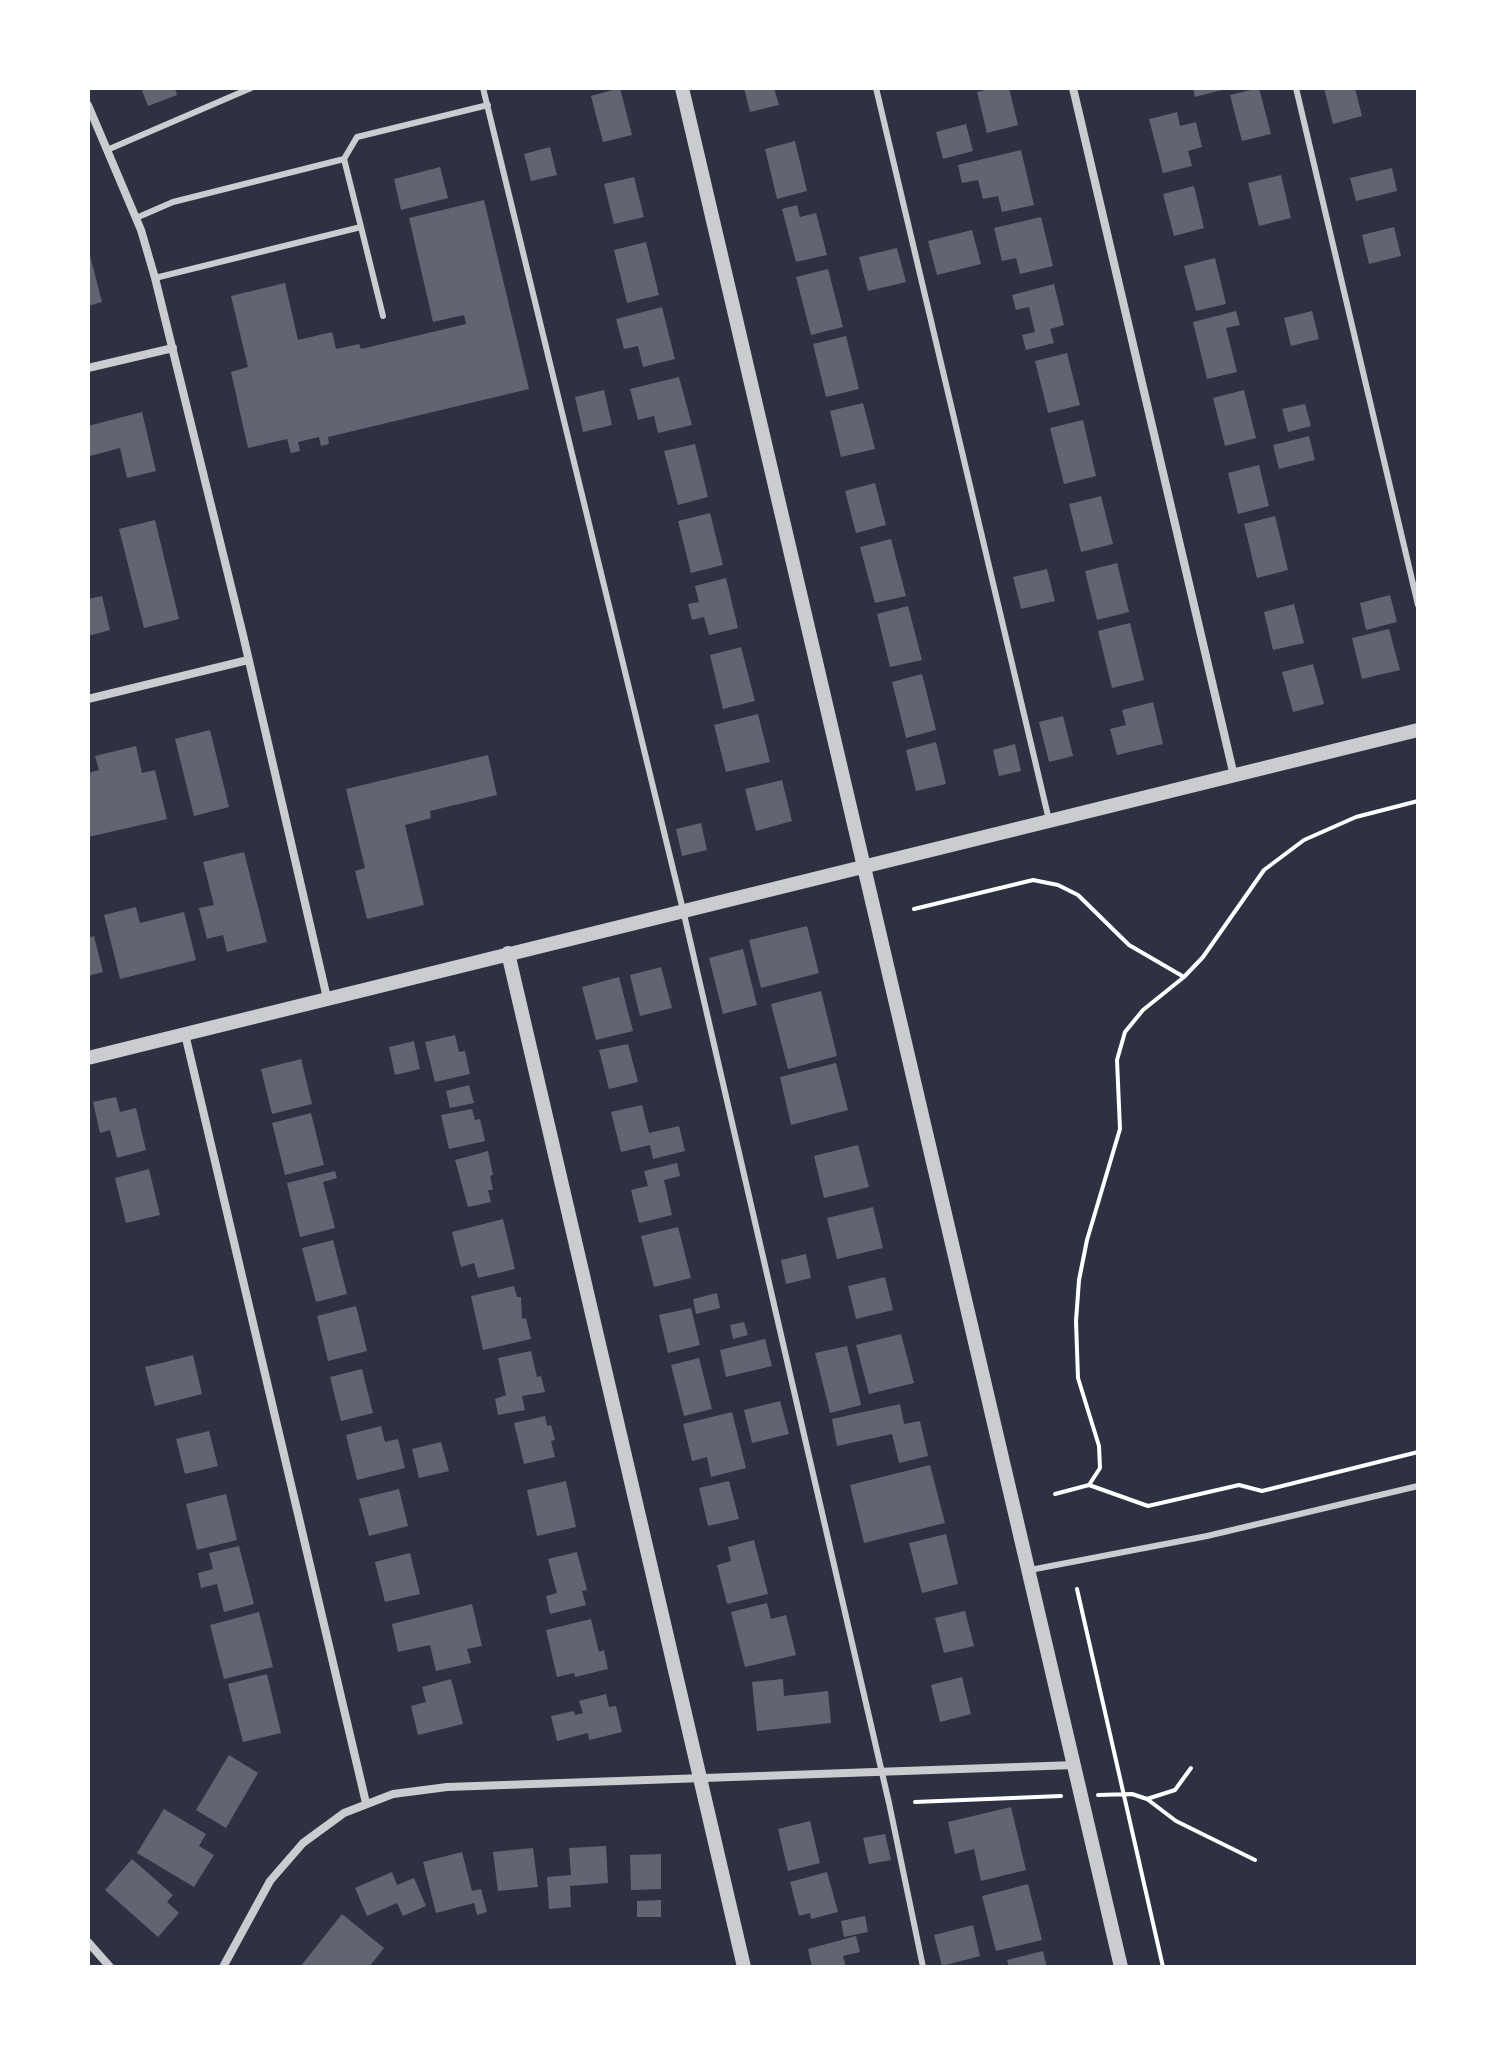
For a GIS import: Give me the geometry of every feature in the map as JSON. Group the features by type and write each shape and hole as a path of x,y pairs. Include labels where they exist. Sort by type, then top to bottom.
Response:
{"street":[{"path":"682,88 1121,1967"},
{"path":"1073,88 1234,776"},
{"path":"88,105 136,218 155,278 327,998"},
{"path":"88,368 173,348"},
{"path":"88,699 248,660"},
{"path":"88,1058 1418,730"},
{"path":"508,953 744,1967"},
{"path":"185,1034 366,1803"},
{"path":"223,1967 270,1881 284,1863 322,1828 366,1803 419,1789 1075,1765"},
{"path":"88,1942 110,1967"}],"lane":[{"path":"107,150 251,88"},
{"path":"483,88 683,910 882,1772 923,1967"},
{"path":"876,88 1049,820"},
{"path":"1296,88 1418,605"},
{"path":"383,316 344,159 357,137 488,105"},
{"path":"136,218 173,202 344,159"},
{"path":"155,278 361,227"},
{"path":"1030,1570 1207,1536 1418,1486"}],"path":[{"path":"1089,1485 1100,1468 1101,1457 1078,1378 1076,1321 1079,1280 1087,1240 1120,1129 1117,1060 1125,1032 1143,1010 1184,977 1203,957 1264,870 1304,840 1356,817 1418,801"},
{"path":"914,909 1033,880 1058,885 1078,895 1129,945 1184,977"},
{"path":"1055,1494 1089,1485 1148,1506 1239,1485 1262,1491 1418,1452"},
{"path":"1077,1589 1163,1967"},
{"path":"1147,1799 1176,1821 1255,1860"}],"building":[{"path":"141,88 175,88 177,95 148,106"},
{"path":"620,88 632,135 603,142 591,96"},
{"path":"744,88 774,88 779,105 750,112"},
{"path":"1009,88 1018,125 987,133 977,92"},
{"path":"1193,88 1226,88 1226,89 1195,97"},
{"path":"1259,88 1271,134 1242,141 1230,95"},
{"path":"1324,88 1355,88 1362,116 1333,124"},
{"path":"1177,112 1180,126 1196,122 1202,147 1188,151 1192,166 1163,173 1149,119"},
{"path":"966,124 973,151 943,159 936,132"},
{"path":"795,141 807,191 777,199 765,149"},
{"path":"550,147 557,175 531,181 524,154"},
{"path":"1021,150 1034,205 1002,212 998,196 983,199 978,180 962,183 958,165"},
{"path":"440,167 448,198 401,210 394,179"},
{"path":"1392,168 1397,191 1356,201 1350,178"},
{"path":"1281,175 1291,218 1259,226 1248,183"},
{"path":"634,177 644,217 614,224 604,184"},
{"path":"1194,186 1204,228 1174,236 1163,194"},
{"path":"484,200 529,389 328,437 329,444 321,446 319,437 298,442 300,451 291,453 287,439 248,448 231,372 248,367 231,296 285,283 298,340 332,332 336,349 359,344 361,349 466,324 464,315 433,322 409,218"},
{"path":"797,205 800,217 816,213 827,255 796,262 782,209"},
{"path":"1041,217 1053,266 1020,274 1016,258 1002,261 994,228"},
{"path":"1394,227 1401,256 1369,264 1362,235"},
{"path":"972,230 981,264 937,275 928,241"},
{"path":"646,242 659,295 627,303 614,250"},
{"path":"88,248 102,302 88,306"},
{"path":"897,248 906,282 868,291 859,257"},
{"path":"1215,258 1226,304 1196,311 1184,266"},
{"path":"828,269 843,327 811,335 796,277"},
{"path":"1054,284 1064,325 1050,329 1054,343 1026,350 1022,335 1035,332 1029,307 1016,310 1012,295"},
{"path":"662,307 675,359 643,367 638,346 624,349 616,319"},
{"path":"1236,311 1240,325 1226,328 1237,372 1207,379 1193,322"},
{"path":"1312,311 1319,339 1291,346 1284,318"},
{"path":"846,336 859,389 826,397 813,344"},
{"path":"1067,353 1080,405 1048,413 1035,361"},
{"path":"679,377 692,425 658,433 654,416 638,420 630,389"},
{"path":"604,390 612,425 583,432 575,397"},
{"path":"1244,390 1256,438 1225,446 1213,398"},
{"path":"863,403 875,449 841,457 830,411"},
{"path":"1305,404 1311,426 1288,432 1282,409"},
{"path":"142,412 156,471 127,478 120,448 90,456 88,426"},
{"path":"1083,420 1096,476 1064,484 1050,428"},
{"path":"1309,436 1315,460 1279,469 1273,445"},
{"path":"695,444 708,497 678,505 664,451"},
{"path":"1259,465 1269,506 1238,514 1228,473"},
{"path":"875,483 886,525 856,533 845,491"},
{"path":"1101,496 1113,544 1081,552 1069,504"},
{"path":"710,513 723,565 691,573 678,521"},
{"path":"1275,516 1288,570 1257,578 1244,524"},
{"path":"155,520 179,619 144,628 119,529"},
{"path":"891,539 906,596 875,603 860,547"},
{"path":"1117,563 1129,612 1097,620 1085,571"},
{"path":"1047,569 1055,601 1021,609 1013,577"},
{"path":"726,578 738,628 709,635 704,617 692,620 688,604 699,602 695,586"},
{"path":"1390,595 1397,622 1366,630 1360,603"},
{"path":"102,596 110,630 88,636 88,599"},
{"path":"1294,604 1304,643 1273,650 1264,612"},
{"path":"908,606 922,660 890,667 877,614"},
{"path":"1130,623 1144,680 1112,688 1098,631"},
{"path":"1389,629 1400,670 1362,679 1352,638"},
{"path":"741,647 755,701 723,709 710,655"},
{"path":"1313,664 1324,704 1293,712 1282,672"},
{"path":"922,674 936,730 906,738 892,682"},
{"path":"1153,702 1163,744 1117,755 1110,729 1126,725 1122,710"},
{"path":"758,714 770,762 726,772 714,725"},
{"path":"1063,716 1073,756 1049,762 1039,722"},
{"path":"210,730 229,807 194,816 175,739"},
{"path":"936,742 946,784 916,791 906,750"},
{"path":"1015,744 1021,771 999,776 993,750"},
{"path":"136,746 142,773 155,770 167,819 88,837 88,773 99,770 95,756"},
{"path":"488,755 497,795 430,811 431,818 405,825 424,905 367,919 355,871 365,868 346,789"},
{"path":"782,780 792,821 756,831 745,789"},
{"path":"701,823 707,850 682,856 676,829"},
{"path":"244,852 267,942 227,952 223,935 207,939 199,908 214,905 203,862"},
{"path":"136,907 140,923 184,912 196,960 120,979 104,915"},
{"path":"807,926 819,973 761,988 749,940"},
{"path":"94,936 103,972 88,976 88,938"},
{"path":"743,949 757,1005 723,1014 709,958"},
{"path":"661,967 672,1008 640,1016 630,975"},
{"path":"619,977 633,1031 596,1040 582,987"},
{"path":"821,991 837,1056 788,1069 771,1004"},
{"path":"455,1035 459,1052 465,1051 470,1074 435,1082 425,1042"},
{"path":"414,1041 420,1069 395,1075 389,1047"},
{"path":"628,1044 638,1082 609,1089 599,1050"},
{"path":"301,1059 312,1104 272,1114 261,1069"},
{"path":"836,1063 848,1110 791,1125 780,1077"},
{"path":"469,1085 474,1103 450,1108 446,1091"},
{"path":"116,1097 120,1112 136,1108 146,1150 117,1158 110,1130 100,1133 93,1102"},
{"path":"642,1105 649,1133 679,1126 685,1151 653,1159 650,1145 621,1152 611,1112"},
{"path":"472,1109 475,1120 480,1119 485,1141 449,1149 441,1115"},
{"path":"311,1113 324,1165 285,1175 272,1123"},
{"path":"858,1145 869,1187 824,1198 814,1156"},
{"path":"488,1151 493,1175 490,1176 493,1190 488,1190 491,1202 468,1207 455,1160"},
{"path":"677,1163 680,1176 664,1180 672,1215 639,1223 631,1190 648,1186 644,1171"},
{"path":"149,1169 160,1215 126,1223 115,1178"},
{"path":"335,1171 337,1178 323,1182 335,1228 300,1237 287,1183"},
{"path":"873,1207 883,1248 837,1259 827,1218"},
{"path":"503,1219 515,1269 478,1278 474,1263 461,1267 452,1232"},
{"path":"678,1227 691,1278 654,1287 641,1236"},
{"path":"333,1240 347,1294 316,1302 302,1248"},
{"path":"806,1254 811,1278 786,1284 781,1260"},
{"path":"885,1277 893,1310 856,1319 848,1286"},
{"path":"514,1286 517,1297 521,1297 522,1319 526,1318 531,1339 483,1350 471,1296"},
{"path":"717,1293 720,1308 696,1314 693,1299"},
{"path":"356,1306 367,1351 328,1361 317,1316"},
{"path":"691,1308 700,1345 668,1353 659,1315"},
{"path":"744,1322 748,1335 733,1339 730,1325"},
{"path":"901,1334 914,1383 869,1394 856,1345"},
{"path":"765,1339 772,1366 726,1377 720,1350"},
{"path":"847,1346 861,1405 830,1413 815,1353"},
{"path":"531,1351 537,1377 541,1376 545,1392 522,1396 525,1410 498,1415 495,1399 506,1395 498,1358"},
{"path":"193,1355 202,1394 155,1406 145,1367"},
{"path":"699,1358 712,1409 684,1416 671,1365"},
{"path":"362,1369 373,1413 341,1421 330,1377"},
{"path":"780,1401 789,1434 752,1443 744,1410"},
{"path":"900,1404 904,1424 920,1421 928,1456 899,1463 892,1434 837,1446 832,1419"},
{"path":"732,1412 746,1468 711,1477 707,1457 692,1461 683,1424"},
{"path":"545,1416 555,1440 551,1441 555,1457 524,1464 514,1423"},
{"path":"381,1426 385,1442 398,1439 405,1468 357,1480 346,1435"},
{"path":"209,1431 218,1466 185,1474 176,1439"},
{"path":"441,1442 449,1471 419,1478 412,1449"},
{"path":"930,1465 945,1523 864,1543 850,1485"},
{"path":"566,1481 576,1527 537,1536 527,1490"},
{"path":"729,1481 739,1519 708,1526 699,1488"},
{"path":"399,1489 408,1526 369,1536 359,1499"},
{"path":"226,1494 237,1540 197,1550 186,1504"},
{"path":"946,1534 958,1584 922,1593 909,1543"},
{"path":"754,1540 768,1594 727,1604 717,1565 731,1561 728,1547"},
{"path":"239,1546 254,1604 224,1612 217,1584 201,1588 198,1573 213,1569 209,1553"},
{"path":"577,1552 587,1590 582,1591 586,1605 550,1614 546,1596 557,1593 548,1559"},
{"path":"410,1553 420,1594 385,1602 375,1562"},
{"path":"767,1603 771,1619 786,1615 796,1655 745,1667 731,1612"},
{"path":"472,1604 482,1646 467,1649 471,1663 436,1671 430,1645 398,1652 392,1624"},
{"path":"965,1611 974,1646 944,1653 935,1618"},
{"path":"259,1612 273,1667 224,1679 210,1625"},
{"path":"591,1619 599,1652 604,1650 608,1669 575,1677 574,1673 557,1677 546,1630"},
{"path":"267,1674 281,1733 243,1742 228,1684"},
{"path":"962,1677 971,1714 940,1722 931,1685"},
{"path":"451,1679 463,1724 418,1735 411,1706 426,1702 422,1687"},
{"path":"783,1679 784,1696 828,1691 831,1723 757,1731 752,1682"},
{"path":"606,1694 609,1707 616,1706 622,1732 589,1740 588,1733 557,1741 551,1716 574,1711 575,1715 583,1713 579,1701"},
{"path":"229,1755 258,1773 226,1828 196,1810"},
{"path":"1011,1807 1026,1870 981,1881 974,1849 955,1854 948,1822"},
{"path":"164,1809 206,1834 199,1846 214,1855 194,1887 137,1853"},
{"path":"810,1821 820,1863 788,1871 778,1829"},
{"path":"885,1834 891,1860 869,1864 863,1838"},
{"path":"606,1846 608,1883 570,1886 571,1907 549,1909 547,1877 571,1875 569,1848"},
{"path":"533,1848 538,1887 498,1891 493,1852"},
{"path":"462,1852 472,1891 481,1889 487,1912 477,1915 474,1903 436,1913 423,1862"},
{"path":"661,1854 661,1889 631,1890 630,1855"},
{"path":"132,1859 173,1895 167,1902 179,1913 158,1937 105,1890"},
{"path":"392,1872 397,1885 414,1878 426,1906 403,1916 397,1903 367,1916 355,1888"},
{"path":"827,1872 838,1912 811,1919 810,1913 799,1916 790,1882"},
{"path":"1028,1884 1042,1940 996,1951 982,1896"},
{"path":"661,1900 661,1917 637,1917 637,1901"},
{"path":"342,1914 384,1948 369,1967 300,1967"},
{"path":"865,1916 868,1932 844,1937 841,1921"},
{"path":"973,1925 980,1956 942,1966 934,1935"},
{"path":"856,1936 860,1952 843,1956 846,1967 812,1967 808,1949"},
{"path":"1043,1951 1047,1967 1009,1967 1007,1960"}]}
